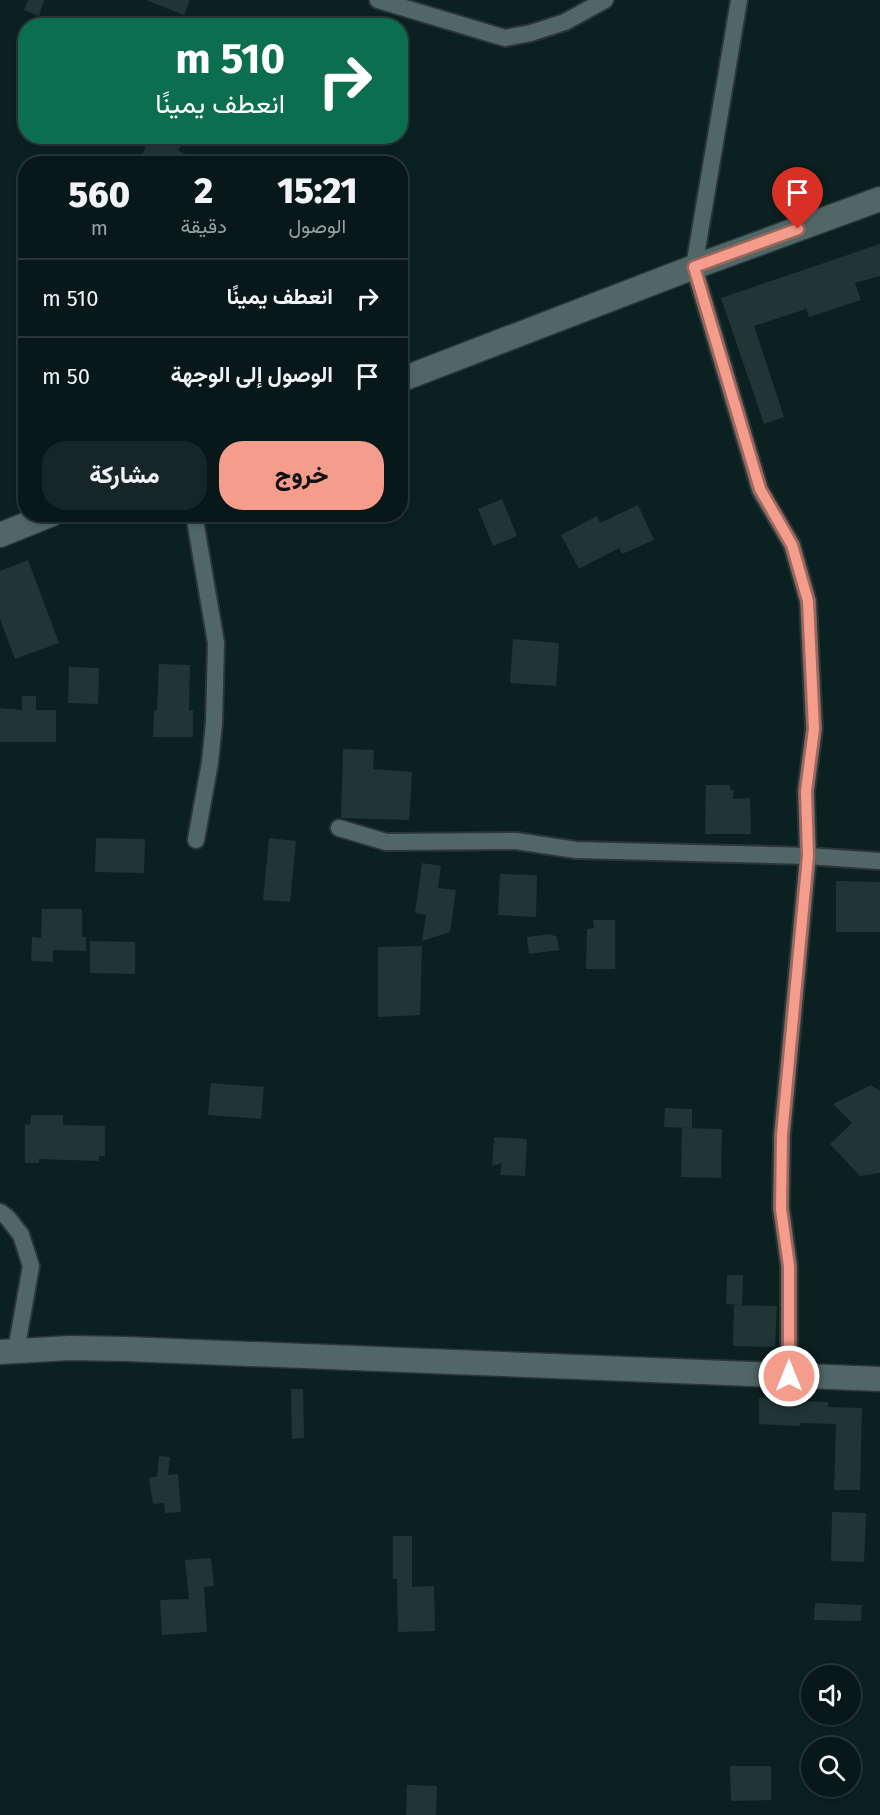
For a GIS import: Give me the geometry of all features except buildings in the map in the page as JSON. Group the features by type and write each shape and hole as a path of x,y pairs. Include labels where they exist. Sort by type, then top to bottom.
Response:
{"street":[{"path":"378,0 505,38 531,33 565,22 605,0"},
{"path":"739,0 694,267 760,489 792,545 808,601 814,729 806,791 808,856 782,1135 781,1209 789,1266 789,1376"},
{"path":"408,377 694,267 880,199"},
{"path":"0,535 32,522"},
{"path":"195,522 216,643 214,723 210,762 196,840"},
{"path":"339,828 386,842 516,842 576,850 808,856 880,861"},
{"path":"0,1212 21,1235 31,1266 8,1351 70,1348 126,1349 880,1379"}],"route":[{"path":"789,1376 789,1266 781,1209 782,1135 808,856 806,791 814,729 808,601 792,545 760,489 694,267 798,229"}]}
